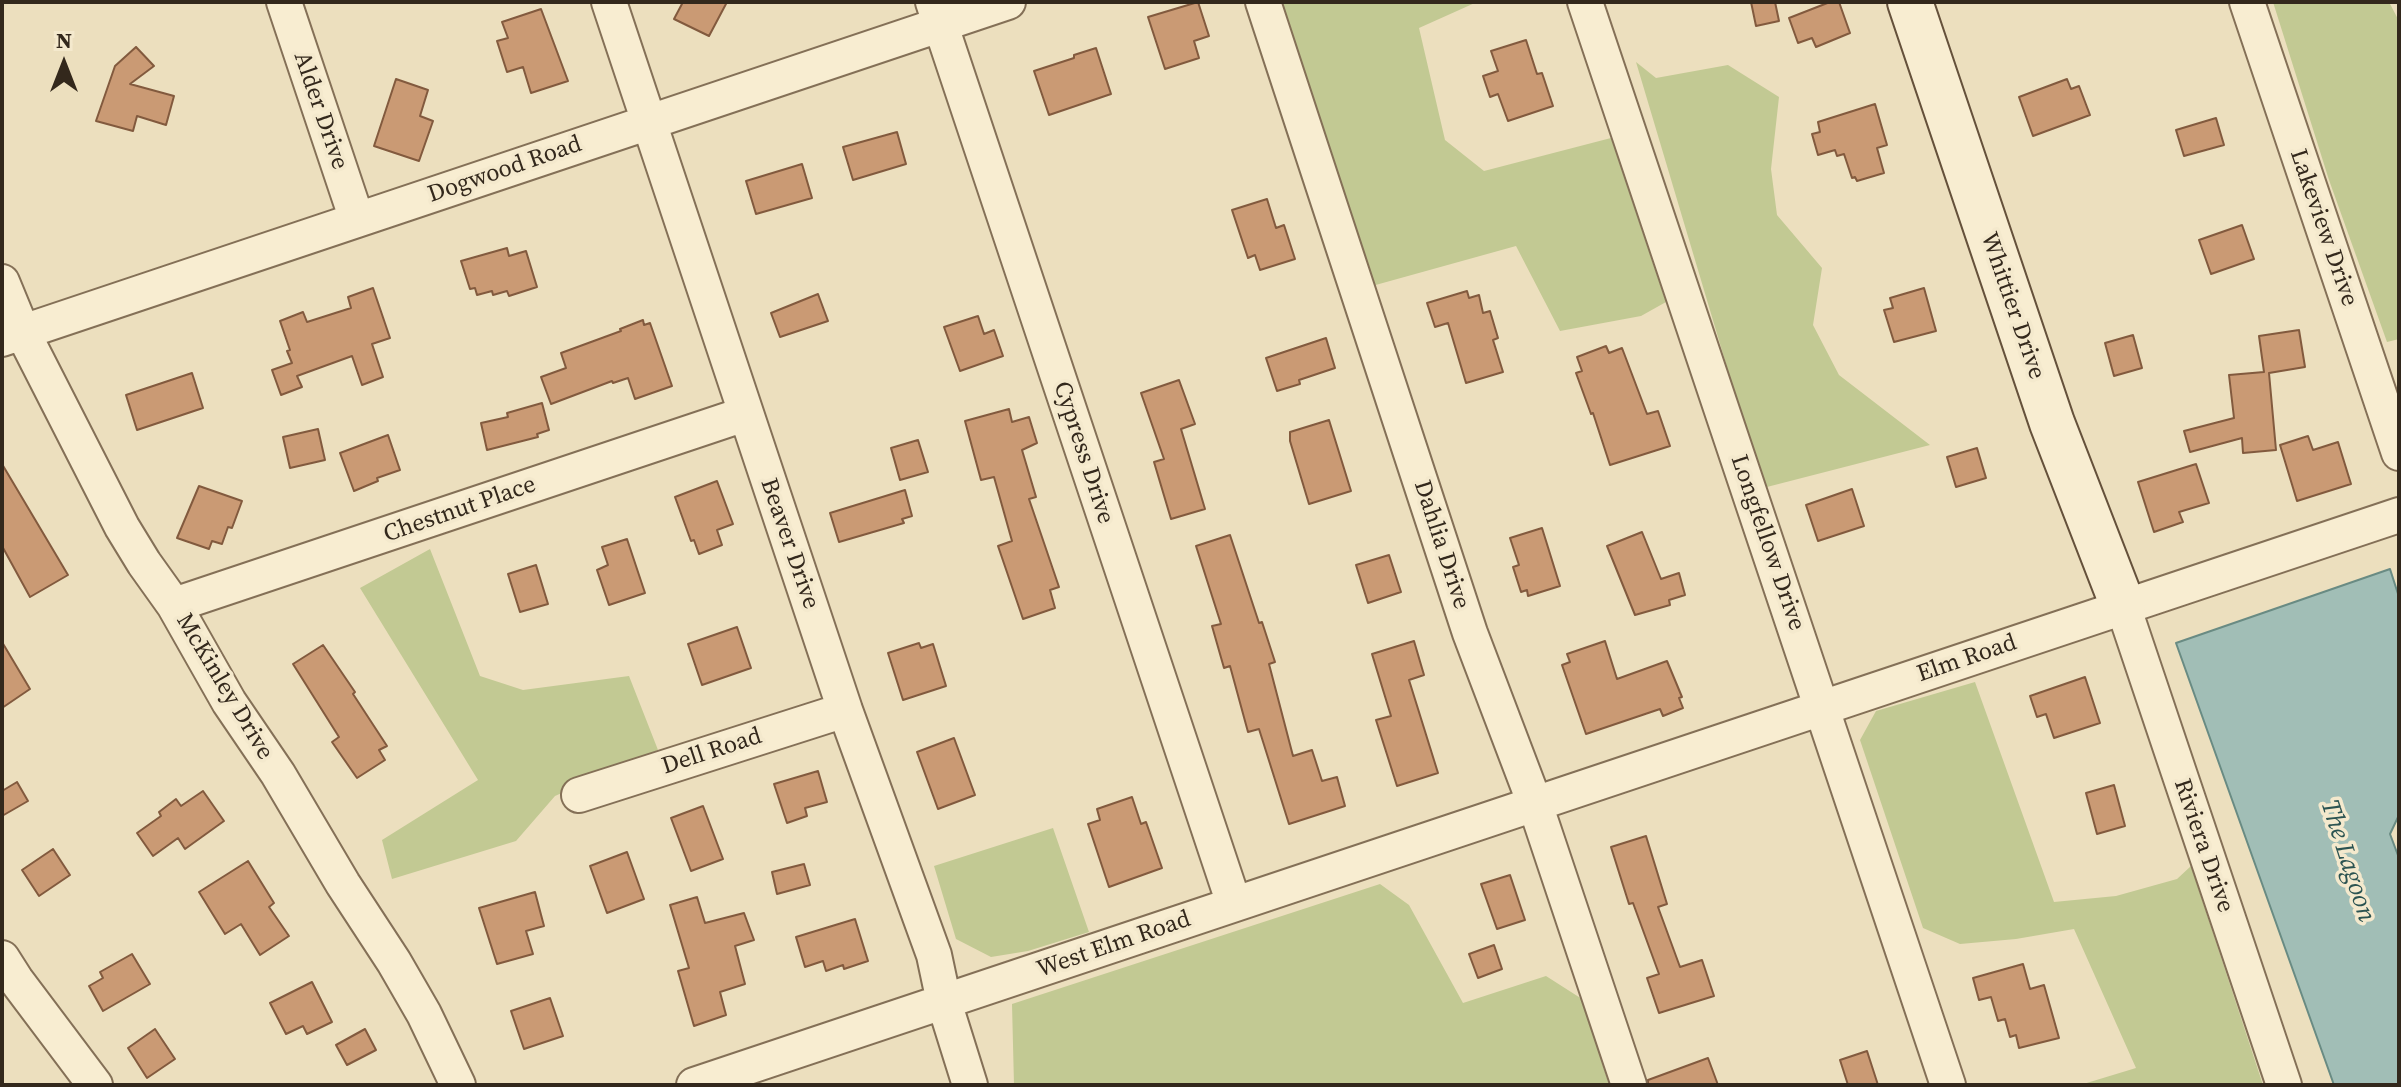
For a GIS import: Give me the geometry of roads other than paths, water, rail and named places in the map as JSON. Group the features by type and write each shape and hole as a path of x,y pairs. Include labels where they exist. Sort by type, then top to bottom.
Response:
{"street":[{"name":"Alder Drive","path":"284,2 357,220"},
{"name":"Beaver Drive","path":"609,2 845,710 934,955 944,1002 970,1085"},
{"name":"Dogwood Road","path":"13,336 649,121 937,14 1008,2"},
{"name":"Dahlia Drive","path":"1263,2 1470,633 1535,804 1629,1085"},
{"name":"Longfellow Drive","path":"1585,2 1948,1085"},
{"name":"Whittier Drive","path":"1910,2 2052,423 2123,606"},
{"name":"Lakeview Drive","path":"2247,2 2399,453"},
{"name":"Cypress Drive","path":"937,14 1234,904"},
{"name":"McKinley Drive","path":"2,282 13,336 122,527 174,605 229,702 278,774 343,884 394,962 424,1014 458,1085"},
{"name":"Chestnut Place","path":"174,605 745,414"},
{"name":"Elm Road","path":"1535,804 2399,515"},
{"name":"Riviera Drive","path":"2123,606 2284,1085"},
{"name":"Dell Road","path":"579,795 845,710"},
{"name":"West Elm Road","path":"694,1085 1535,804"},
{"path":"7,974 95,1085"}],"water":[{"name":"The Lagoon","path":"2390,569 2399,597 2399,815 2390,834 2399,858 2399,1085 2334,1085 2176,643"}]}
